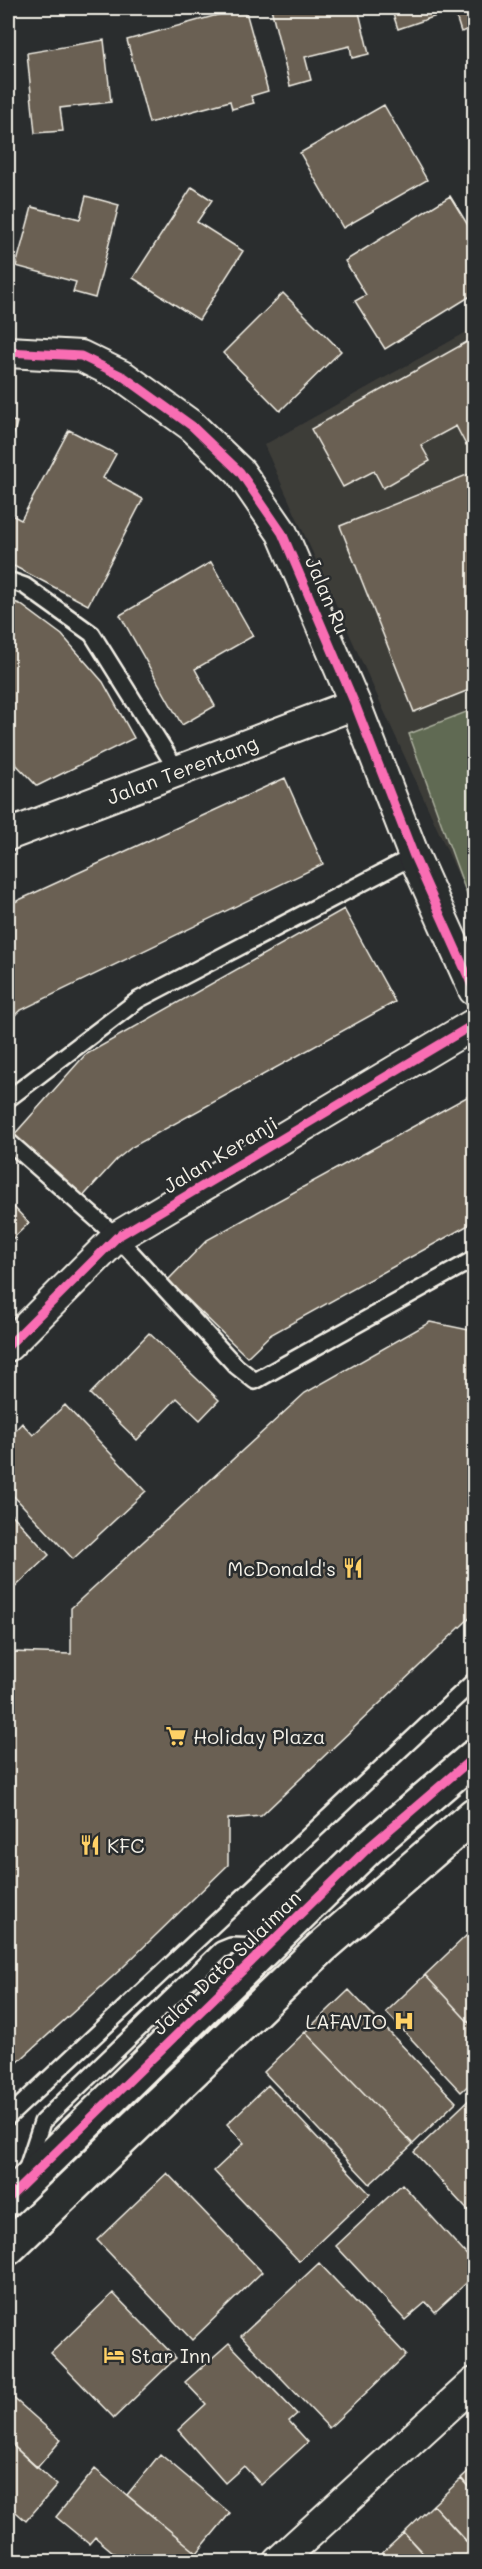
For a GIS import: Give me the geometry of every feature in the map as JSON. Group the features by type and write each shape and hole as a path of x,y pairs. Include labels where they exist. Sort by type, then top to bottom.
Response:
{"street":[{"name":"Jalan Ru","path":"8,352 81,356 124,377 192,426 240,472 282,533 355,704 414,856 474,990"},
{"name":"Jalan Terentang","path":"14,824 177,770 355,704"},
{"name":"Jalan Keranji","path":"8,1346 117,1237 474,1024"},
{"name":"Jalan Dato Sulaiman","path":"15,2216 267,1947 368,1848 474,1757"},
{"name":"Jalan Dato Sulaiman","path":"15,2216 474,1815"},
{"path":"278,2562 474,2383"}],"lane":[{"path":"8,580 25,586 92,634 177,770"},
{"path":"8,1099 138,1000 414,856"},
{"path":"8,1141 117,1237 236,1366 255,1381 474,1259"},
{"path":"8,2117 474,1681"}],"shaded area":[{"path":"474,328 474,910 264,445"}],"green space":[{"path":"474,709 474,914 409,734"}],"building":[{"path":"219,8 245,8 268,91 251,96 254,103 232,109 230,101 149,123 127,40 221,14"},
{"path":"271,8 358,8 369,54 352,58 350,46 305,57 311,80 290,86"},
{"path":"391,8 474,8 474,28 461,32 454,10 398,29"},
{"path":"104,40 111,102 60,108 63,131 35,133 27,53"},
{"path":"384,105 427,180 343,228 300,153"},
{"path":"192,187 212,200 197,222 243,251 199,320 133,278"},
{"path":"86,196 119,205 95,298 73,292 76,282 16,266 32,207 80,219"},
{"path":"450,196 474,235 474,294 385,349 355,301 366,295 345,261"},
{"path":"283,293 341,351 280,411 223,353"},
{"path":"474,338 474,440 466,445 456,426 421,445 430,461 383,488 374,471 343,487 311,429"},
{"path":"8,420 17,422 8,456"},
{"path":"69,430 116,454 103,478 143,499 88,605 8,563 8,513 21,520"},
{"path":"474,472 474,688 414,712 340,526"},
{"path":"211,562 253,636 195,669 215,706 182,725 120,615"},
{"path":"8,600 20,604 62,635 103,682 134,738 37,786 8,756"},
{"path":"285,778 323,864 19,1011 8,1022 8,905"},
{"path":"344,909 395,1002 132,1147 116,1160 79,1201 12,1137 85,1055"},
{"path":"474,1093 474,1222 270,1335 247,1357 168,1280 207,1240"},
{"path":"8,1201 29,1223 8,1243"},
{"name":"Holiday Plaza","path":"430,1322 474,1331 474,1614 261,1816 228,1819 228,1865 121,1969 8,2071 8,1656 11,1652 71,1654 71,1608 305,1393"},
{"path":"149,1333 219,1400 200,1420 177,1398 137,1440 90,1394"},
{"path":"65,1405 146,1491 73,1559 8,1490 8,1438 22,1423 33,1435"},
{"path":"8,1510 49,1555 8,1594"},
{"path":"467,1935 474,1943 474,2028 425,1975"},
{"path":"425,1975 474,2028 474,2080 461,2092 386,2012"},
{"path":"349,1990 456,2102 413,2144 305,2032"},
{"path":"305,2032 413,2144 370,2184 264,2072"},
{"path":"268,2085 370,2194 299,2261 214,2171 244,2143 227,2124"},
{"path":"474,2095 474,2217 414,2152"},
{"path":"167,2173 262,2272 192,2340 97,2240"},
{"path":"402,2184 474,2263 474,2276 435,2312 426,2302 405,2320 336,2246"},
{"path":"319,2263 406,2355 329,2428 241,2336"},
{"name":"Star Inn","path":"113,2293 176,2358 114,2418 51,2353"},
{"path":"229,2343 297,2414 289,2421 308,2442 261,2485 244,2466 225,2483 178,2430 206,2404 185,2382"},
{"path":"10,2395 61,2440 37,2468 8,2441 8,2398"},
{"path":"8,2441 57,2485 26,2521 8,2505"},
{"path":"160,2454 230,2513 197,2553 127,2495"},
{"path":"474,2466 474,2493 461,2478"},
{"path":"95,2469 197,2553 190,2562 125,2562 95,2537 89,2544 56,2517"},
{"path":"461,2479 474,2493 474,2549 433,2505"},
{"path":"433,2505 474,2550 474,2562 431,2562 404,2533"},
{"path":"404,2533 430,2562 378,2562 376,2559"}],"cycle path":[{"path":"8,352 81,356 124,377 192,426 240,472 282,533 355,704 414,856 474,990"},
{"path":"8,1346 117,1237 474,1024"},
{"path":"8,2199 368,1848 474,1757"}],"place":[{"name":"McDonald's","path":"353,1568"},
{"name":"Holiday Plaza","path":"176,1736"},
{"name":"KFC","path":"90,1845"},
{"name":"LAFAVIO","path":"404,2021"},
{"name":"Star Inn","path":"114,2355"}]}
